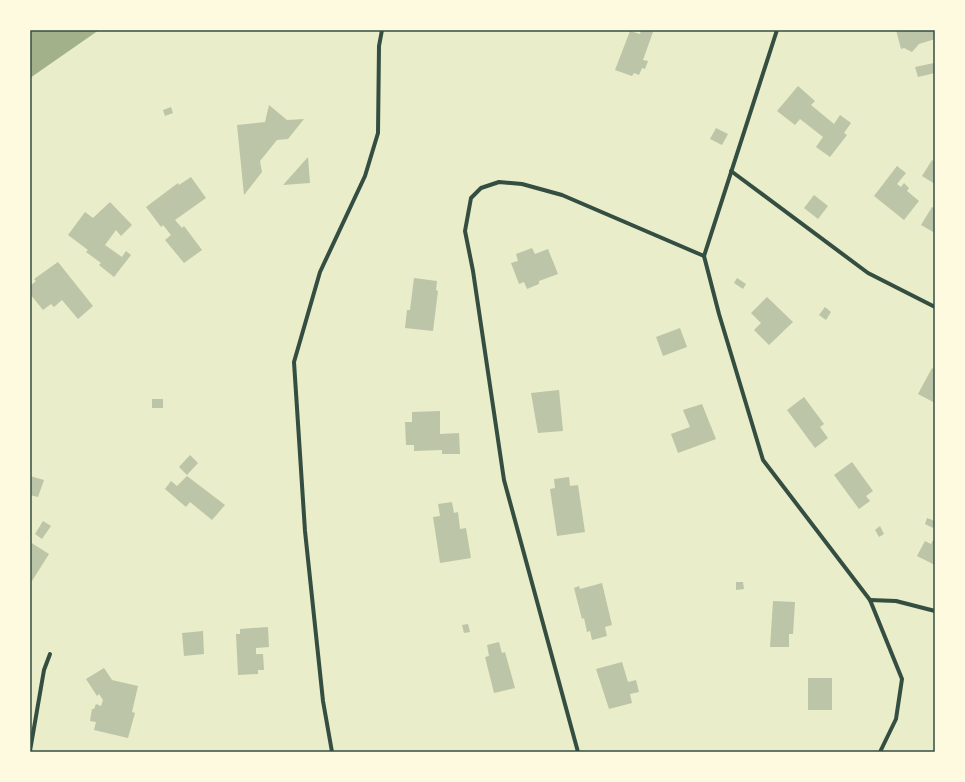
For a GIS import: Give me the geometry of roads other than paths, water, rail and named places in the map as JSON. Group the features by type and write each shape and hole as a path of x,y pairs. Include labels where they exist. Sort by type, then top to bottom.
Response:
{"street":[{"path":"332,752 323,701 305,531 294,362 320,272 365,176 376,145 378,133 379,46 382,30"},
{"path":"777,30 704,256 719,314 763,460 870,600 902,679 896,719 880,752"},
{"path":"731,171 868,273 935,307"},
{"path":"578,752 504,480 473,271 465,231 471,198 481,188 499,182 522,184 562,195 704,256"},
{"path":"870,600 896,601 935,611"},
{"path":"30,751 44,670 50,654"}]}
